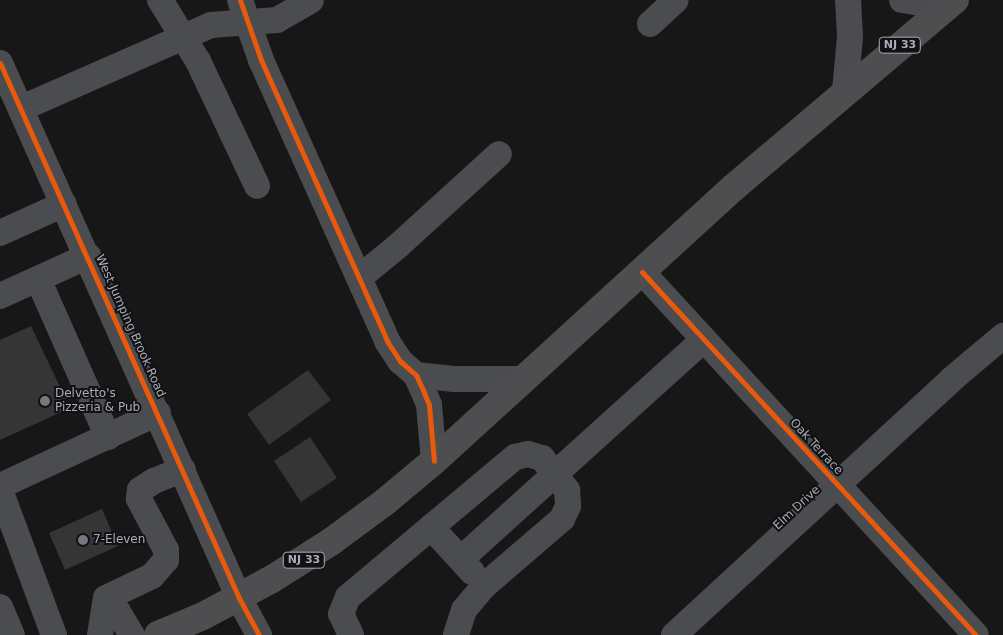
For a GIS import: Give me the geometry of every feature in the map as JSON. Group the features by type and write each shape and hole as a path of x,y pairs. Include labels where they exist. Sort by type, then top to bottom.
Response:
{"highway":[{"name":"NJ 33","path":"158,635 239,598 332,541 386,501 434,461 733,188 951,3"}],"street":[{"path":"160,0 198,61 257,186"},
{"path":"22,108 244,11 277,20 311,0"},
{"path":"650,24 676,0"},
{"path":"845,91 850,37 848,0"},
{"path":"902,0 951,3"},
{"path":"244,11 261,60 393,352 416,375 428,405 434,461"},
{"name":"West Jumping Brook Road","path":"0,63 22,108 239,598 259,635"},
{"path":"359,278 399,245 499,154"},
{"path":"0,234 64,204"},
{"path":"0,296 88,256"},
{"name":"Oak Terrace","path":"642,272 976,635"},
{"path":"38,279 108,437"},
{"name":"Elm Drive","path":"674,635 952,379 1003,336"},
{"path":"461,559 703,340"},
{"path":"416,375 454,379 525,378"},
{"path":"0,486 158,413"},
{"path":"351,635 341,614 348,597 515,457 528,454 542,458 567,490 568,506 562,519 484,586 464,610 456,635"},
{"path":"106,598 152,576 166,560 166,550 139,499 140,490 154,481 183,469"},
{"path":"0,490 49,633"},
{"path":"431,527 484,586"},
{"path":"100,635 106,598"},
{"path":"106,598 118,612 132,635"},
{"path":"0,607 12,635"}],"building":[{"path":"31,326 70,408 0,440 0,340"},
{"path":"308,370 331,400 269,445 247,414"},
{"path":"310,437 337,478 301,502 274,461"},
{"name":"7-Eleven","path":"102,509 118,546 65,570 49,533"}],"cycle path":[{"path":"240,0 261,60 387,341 400,361 416,375 423,390 429,405 434,461"},
{"path":"0,63 239,598 259,635"},
{"path":"642,272 976,635"}],"place":[{"name":"Delvetto's Pizzeria & Pub","path":"45,401"},
{"name":"7-Eleven","path":"83,540"}]}
